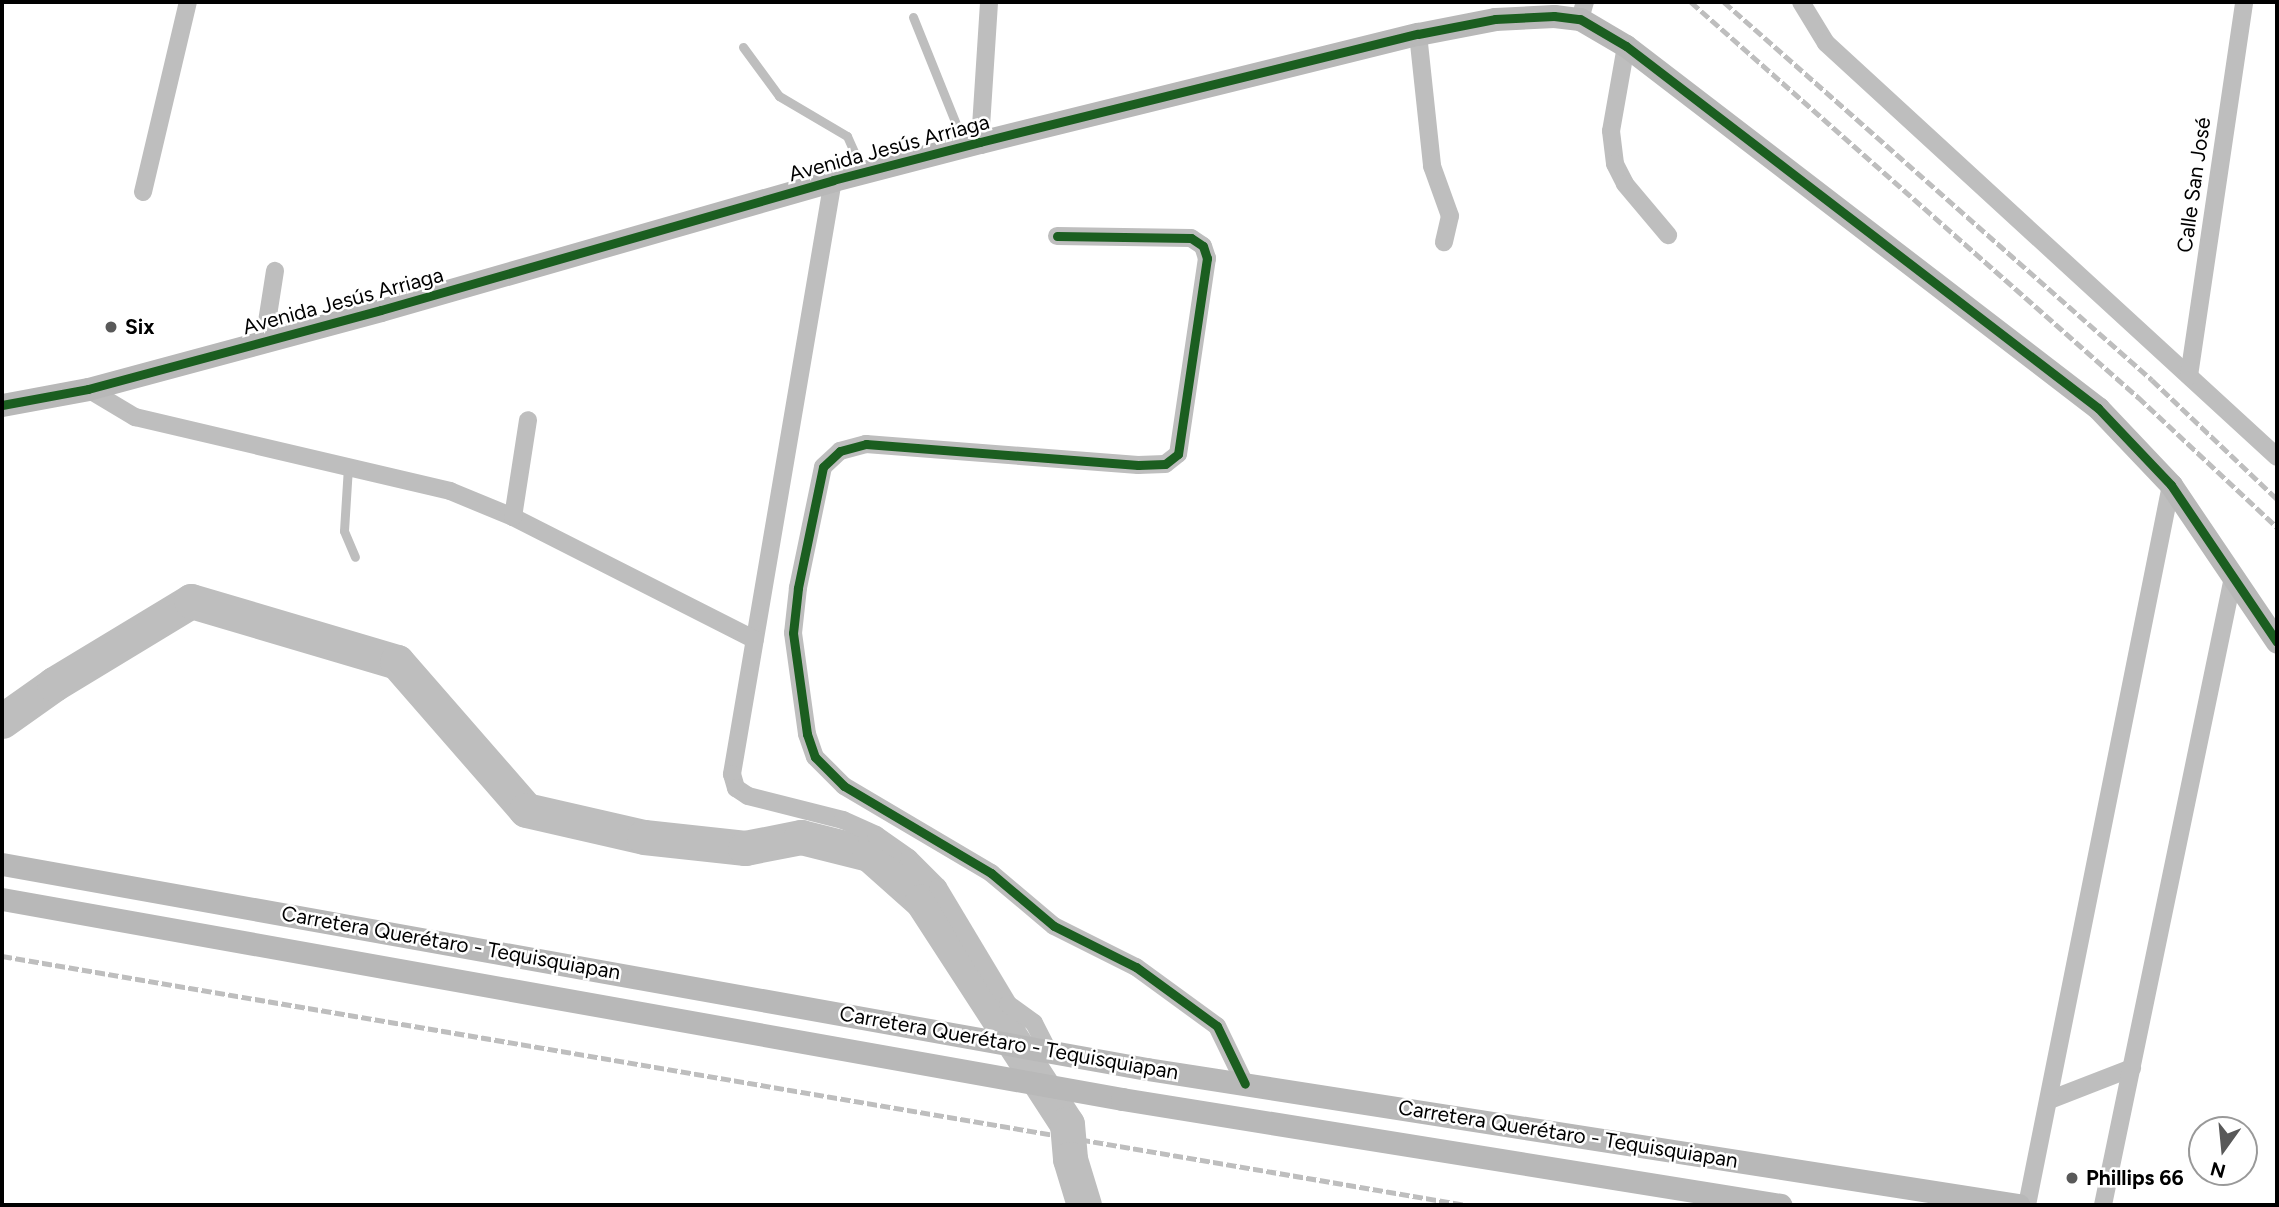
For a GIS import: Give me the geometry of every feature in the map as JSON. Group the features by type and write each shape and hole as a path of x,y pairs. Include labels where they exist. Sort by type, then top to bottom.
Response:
{"main road":[{"name":"Avenida Jesús Arriaga","path":"2,405 88,389 833,180 972,144 1419,34 1534,15 1583,10 1626,47 1759,146 2098,408 2171,485 2277,642"},
{"name":"Carretera Querétaro - Tequisquiapan","path":"2,864 1245,1084 2018,1205"},
{"name":"Carretera Querétaro - Tequisquiapan","path":"2,899 1048,1086 1781,1205"}],"street":[{"path":"143,192 188,2"},
{"path":"972,144 989,2"},
{"path":"1801,2 1826,43 2277,457"},
{"name":"Calle San José","path":"2189,376 2244,2"},
{"path":"1419,34 1432,166 1450,216 1444,242"},
{"path":"1626,47 1611,131 1615,164 1625,184 1668,234"},
{"path":"833,180 732,774 736,788 748,796 843,820 876,835 909,858 938,887 1008,1004 1034,1023 1043,1048"},
{"path":"1057,236 1191,239 1203,246 1207,258 1178,454 1166,464 1138,465 866,444 840,451 823,467 797,588 793,633 807,734 815,758 844,786 991,873 1054,926 1136,967 1217,1026 1245,1084"},
{"path":"264,341 275,271"},
{"path":"88,389 135,417 450,491 513,517 755,640"},
{"path":"513,517 528,420"},
{"path":"2027,1205 2052,1099 2171,485"},
{"path":"2104,1205 2233,576"},
{"path":"2052,1099 2132,1069"}],"lane":[{"path":"912,17 972,144"},
{"path":"743,47 779,96 846,136 863,172"},
{"path":"348,467 345,531 355,557"}],"waterway":[{"path":"2,721 54,684 191,601 397,662 526,810 644,837 745,848 801,837 869,854 922,901 1067,1124 1070,1159 1084,1205"}],"railway":[{"path":"1691,2 2138,397 2277,527"},
{"path":"1724,2 2152,380 2277,499"},
{"path":"2,956 1467,1205"}],"cycle path":[{"path":"2,405 88,389 381,310 833,180 980,142 1418,34 1495,19 1554,16 1580,19 1626,46 2098,408 2171,485 2277,642"},
{"path":"1057,236 1191,238 1203,246 1207,258 1178,454 1165,464 1138,465 866,444 840,451 823,467 798,588 793,633 807,734 815,757 844,786 991,873 1054,926 1136,967 1217,1026 1245,1084"}],"place":[{"name":"Six","path":"111,327"},
{"name":"Phillips 66","path":"2072,1178"}]}
